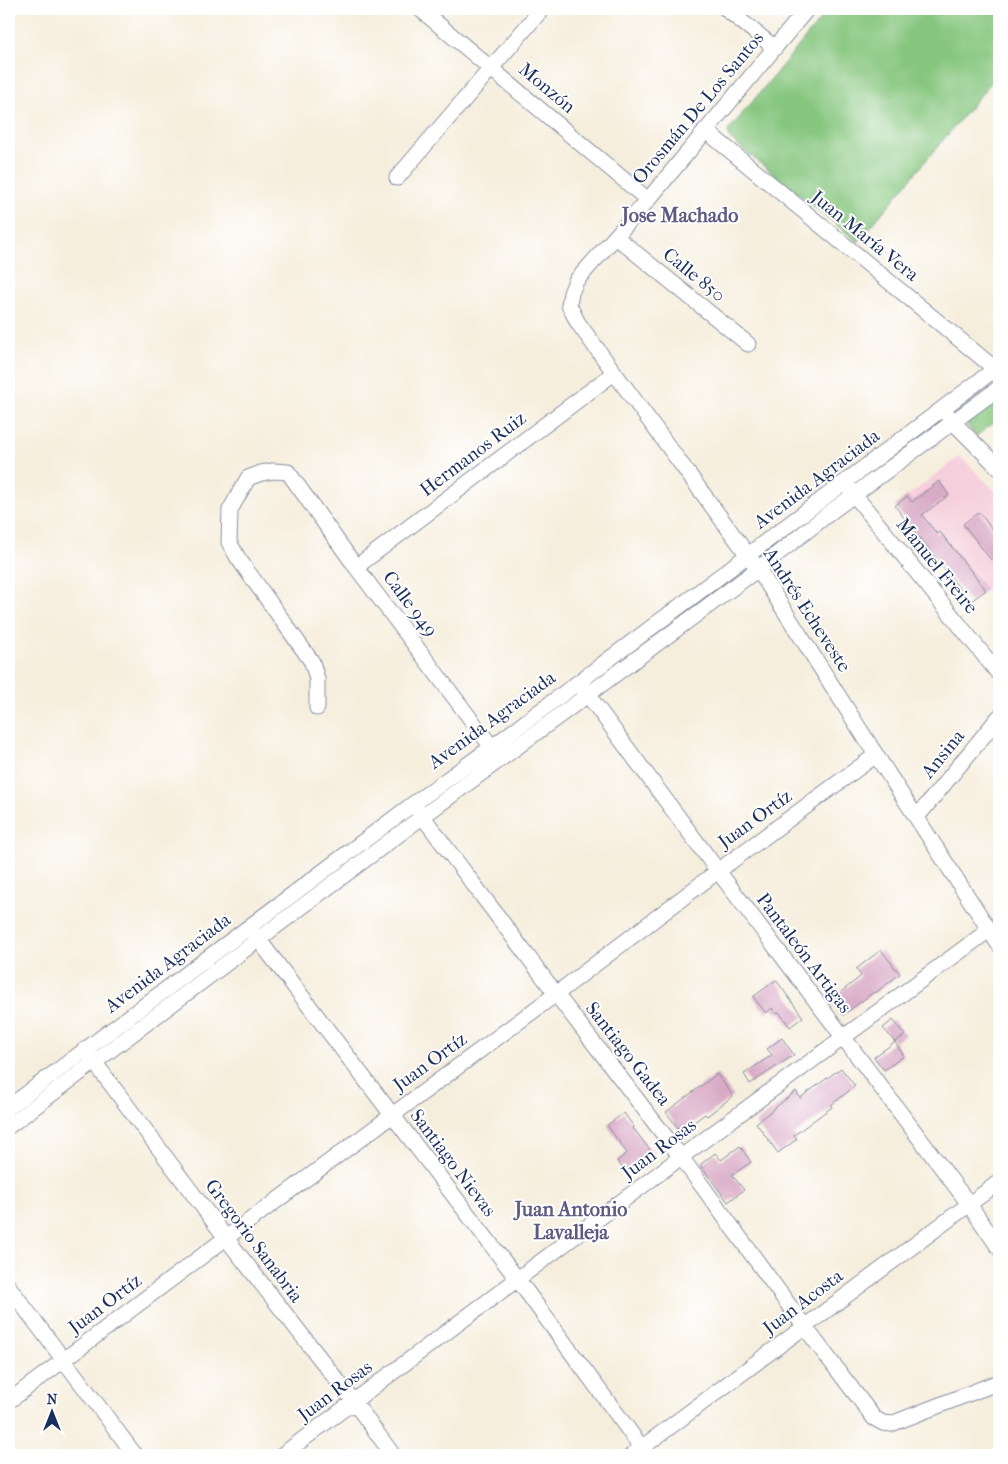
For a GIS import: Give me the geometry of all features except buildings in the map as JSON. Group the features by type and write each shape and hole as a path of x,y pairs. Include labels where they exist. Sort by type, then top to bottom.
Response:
{"street":[{"name":"Monzón","path":"420,9 648,200"},
{"path":"398,178 542,9"},
{"path":"726,9 775,48"},
{"name":"Orosmán De Los Santos","path":"568,305 576,281 648,200 807,9"},
{"name":"Juan María Vera","path":"705,130 998,369"},
{"name":"Calle 850","path":"616,237 748,344"},
{"name":"Andrés Echeveste","path":"568,305 578,324 758,568 999,945"},
{"name":"Avenida Agraciada","path":"254,933 412,804 998,369"},
{"name":"Hermanos Ruiz","path":"356,566 614,373"},
{"name":"Avenida Agraciada","path":"9,1107 90,1055 254,933 501,759 999,388"},
{"path":"943,409 952,422 999,468"},
{"name":"Calle 949","path":"317,708 317,680 312,662 238,558 229,542 230,510 248,478 261,473 273,471 288,472 501,759"},
{"name":"Manuel Freire","path":"844,483 999,674"},
{"name":"Pantaleón Artigas","path":"578,682 969,1204 999,1248"},
{"name":"Ansina","path":"917,817 999,717"},
{"name":"Juan Ortíz","path":"9,1401 876,755"},
{"name":"Santiago Gadea","path":"412,804 681,1157 804,1326 874,1418 883,1423 891,1424 999,1382"},
{"name":"Juan Rosas","path":"282,1455 989,930"},
{"name":"Santiago Nievas","path":"254,933 518,1280 640,1453"},
{"name":"Avenida Agraciada","path":"9,1126 90,1055"},
{"name":"Gregorio Sanabria","path":"90,1055 226,1238 393,1455"},
{"name":"Juan Acosta","path":"640,1453 804,1326 999,1182"},
{"path":"9,1287 136,1455"}],"shaded area":[{"path":"960,456 999,495 999,554 992,560 999,566 999,579 970,602 895,506"}],"green space":[{"path":"829,9 999,9 999,73 858,242 729,138 728,131"},
{"path":"999,396 999,419 976,436 967,426 969,420"}],"district":[{"name":"Jose Machado","path":"680,215"},
{"name":"Juan Antonio Lavalleja","path":"571,1220"}]}
